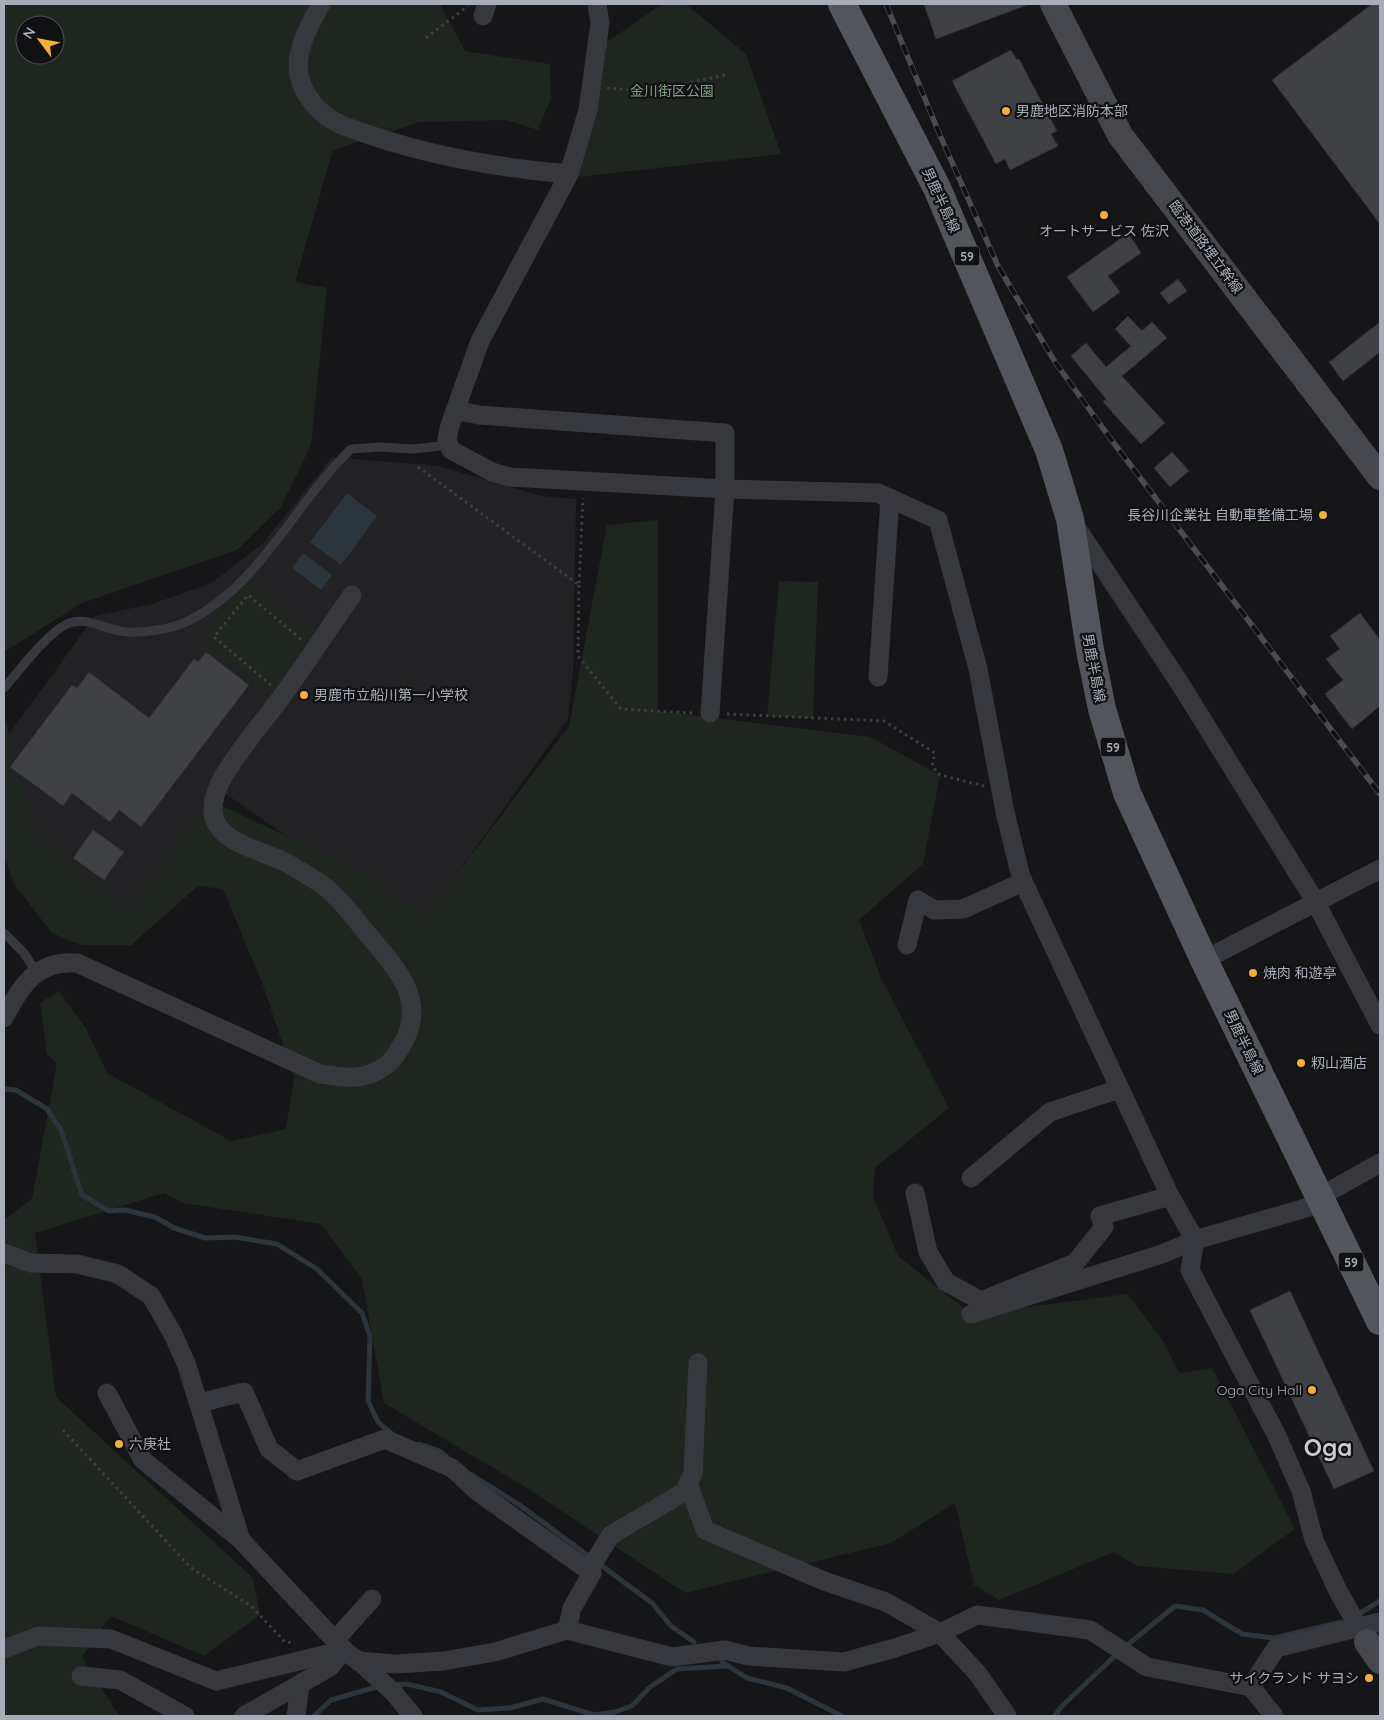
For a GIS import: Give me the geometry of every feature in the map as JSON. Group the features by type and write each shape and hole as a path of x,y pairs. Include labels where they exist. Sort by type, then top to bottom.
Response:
{"main road":[{"name":"男鹿半島線","path":"842,4 937,188 1049,450 1070,519 1090,650 1102,709 1124,784 1204,960 1380,1320"}],"street":[{"path":"321,4 305,33 299,60 300,79 309,99 333,121 403,147 531,171 569,174"},
{"path":"597,4 600,23 588,110 569,174 480,341 455,410 448,440 449,445 451,450 492,472 510,477 725,489 878,493 938,520 978,669 1001,790 1022,882 1170,1196 1196,1240 1190,1270 1277,1436 1301,1490 1314,1540 1338,1591 1372,1638 1276,1648 1251,1687"},
{"name":"臨港道路埋立幹線","path":"1053,4 1120,135 1380,477"},
{"path":"455,410 479,415 725,433 725,489 710,713"},
{"path":"878,677 890,498"},
{"path":"1070,519 1179,682 1316,901 1380,1025"},
{"path":"4,1018 33,974 60,962 77,964 320,1074 353,1078 372,1074 392,1063 410,1031 414,1017 408,992 399,972 341,902 322,885 286,863 238,842 226,834 216,822 213,812 222,779 352,595"},
{"path":"1204,960 1380,869"},
{"path":"907,945 918,900 934,910 963,909 1022,882"},
{"path":"971,1178 1050,1112 1119,1089"},
{"path":"971,1314 1162,1254 1196,1240 1321,1200 1380,1163"},
{"path":"915,1193 928,1252 941,1274 946,1282 981,1301 1075,1263 1104,1227 1100,1216 1170,1196"},
{"path":"4,1253 31,1263 77,1264 118,1274 151,1296 173,1334 186,1363 241,1540"},
{"path":"567,1630 572,1608 592,1573 593,1562 611,1535 684,1492 693,1474 698,1363"},
{"path":"199,1404 244,1392 270,1449 297,1471 385,1439 452,1468 478,1492 593,1562"},
{"path":"107,1393 144,1460 241,1540 346,1650 394,1692 413,1716"},
{"path":"688,1483 705,1530 824,1580 886,1602 940,1633 978,1674 1007,1716"},
{"path":"244,1716 330,1667 346,1650 372,1599"},
{"path":"4,1649 38,1636 111,1639 216,1681 346,1650 396,1664 443,1661 495,1652 567,1630 672,1657 724,1650 748,1656 844,1662 940,1633 977,1615 1090,1630 1147,1667 1251,1687 1274,1716"},
{"path":"82,1676 120,1680 185,1716"},
{"path":"296,1716 300,1685"}],"lane":[{"path":"4,688 51,637 65,625 83,620 113,630 143,631 189,621 205,611 231,590 263,558 351,449 380,447 412,449 449,445"},
{"path":"4,933 24,953 36,972"}],"path":[{"path":"426,38 480,8"},
{"path":"597,87 646,91 726,75"},
{"path":"418,467 579,585"},
{"path":"584,482 578,656 621,709 884,721 935,753 932,766 940,775 1001,790"},
{"path":"283,695 214,637 248,595 314,651"},
{"path":"62,1430 190,1567 251,1606 285,1642 304,1645"}],"shaded area":[{"name":"男鹿市立船川第一小学校","path":"332,457 439,466 541,496 576,499 573,671 568,719 418,928 216,787 132,911 20,835 4,741 95,616 152,604 212,583 264,542"},
{"path":"347,493 377,516 341,565 310,542"},
{"path":"303,553 332,575 321,590 292,568"}],"green space":[{"path":"4,4 440,4 465,51 550,64 551,98 538,130 506,120 420,122 333,150 295,282 327,288 311,445 281,507 237,550 82,603 4,652"},
{"name":"金川街区公園","path":"662,4 686,4 746,54 781,154 578,177 604,44"},
{"path":"658,520 658,711 870,737 940,775 923,864 859,920 881,978 949,1108 875,1168 873,1197 898,1256 971,1314 1128,1294 1163,1341 1179,1373 1212,1368 1295,1529 1233,1574 1137,1566 1114,1552 999,1600 974,1585 955,1503 891,1543 685,1593 527,1488 384,1403 362,1279 321,1224 183,1203 164,1193 35,1233 56,1397 253,1578 260,1615 204,1656 111,1616 82,1657 119,1716 4,1716 4,1220 32,1199 57,1063 47,1054 40,1003 59,991 86,1029 107,1073 231,1141 286,1129 294,1078 263,985 223,889 198,886 131,945 81,945 52,933 14,884 4,856 4,713 34,834 131,911 208,799 348,865 425,916 569,726 607,525"},
{"path":"779,581 818,582 813,718 767,716"},
{"path":"246,582 317,638 273,696 200,639"}],"building":[{"path":"924,4 1027,4 1027,5 936,39"},
{"path":"1372,4 1380,4 1380,224 1272,80"},
{"path":"1011,50 1017,60 1019,59 1057,131 1051,134 1058,146 1010,170 1005,159 996,164 952,81"},
{"path":"1128,233 1141,253 1108,276 1120,292 1093,312 1067,277"},
{"path":"1178,279 1187,291 1169,304 1160,293"},
{"path":"1128,316 1142,331 1152,322 1167,338 1122,376 1165,423 1141,444 1103,402 1106,399 1071,356 1086,343 1106,367 1131,346 1115,329"},
{"path":"1380,322 1380,352 1343,381 1329,362"},
{"path":"1172,452 1189,471 1170,487 1154,468"},
{"path":"1360,613 1380,640 1380,706 1352,729 1325,694 1343,680 1326,659 1340,649 1330,636"},
{"path":"206,652 249,685 141,827 119,810 110,822 72,793 63,806 10,767 72,685 77,688 89,672 149,718 194,659 198,662"},
{"path":"93,830 124,852 104,880 73,858"},
{"name":"Oga City Hall","path":"1290,1291 1374,1471 1334,1489 1250,1310"}],"waterway":[{"path":"4,1089 16,1090 47,1109 61,1130 82,1195 109,1211 125,1210 155,1217 174,1228 205,1238 234,1237 277,1244 317,1269 362,1313 370,1336 368,1401 378,1422 392,1434"},
{"path":"419,1444 440,1451 447,1457"},
{"path":"472,1475 521,1506 652,1603 671,1626 694,1642"},
{"path":"1362,1612 1380,1601"},
{"path":"1125,1647 1175,1606 1203,1610 1242,1634 1274,1638 1342,1622"},
{"path":"1055,1716 1061,1707 1118,1653"},
{"path":"722,1662 747,1678 787,1688 842,1716"},
{"path":"394,1685 407,1684 441,1692 478,1710 510,1708 543,1699 594,1715 615,1712 632,1706 650,1687 677,1669 727,1666"},
{"path":"314,1716 331,1700 380,1686"}],"railway":[{"path":"886,4 939,133 998,266 1055,362 1110,438 1380,794"}],"place":[{"name":"男鹿地区消防本部","path":"1006,111"},
{"name":"オートサービス 佐沢","path":"1104,215"},
{"name":"長谷川企業社 自動車整備工場","path":"1323,515"},
{"name":"男鹿市立船川第一小学校","path":"304,695"},
{"name":"焼肉 和遊亭","path":"1253,973"},
{"name":"籾山酒店","path":"1301,1063"},
{"name":"Oga City Hall","path":"1312,1390"},
{"name":"六庚社","path":"119,1444"},
{"name":"サイクランド サヨシ","path":"1369,1678"}],"district":[{"name":"Oga","path":"1328,1447"}]}
